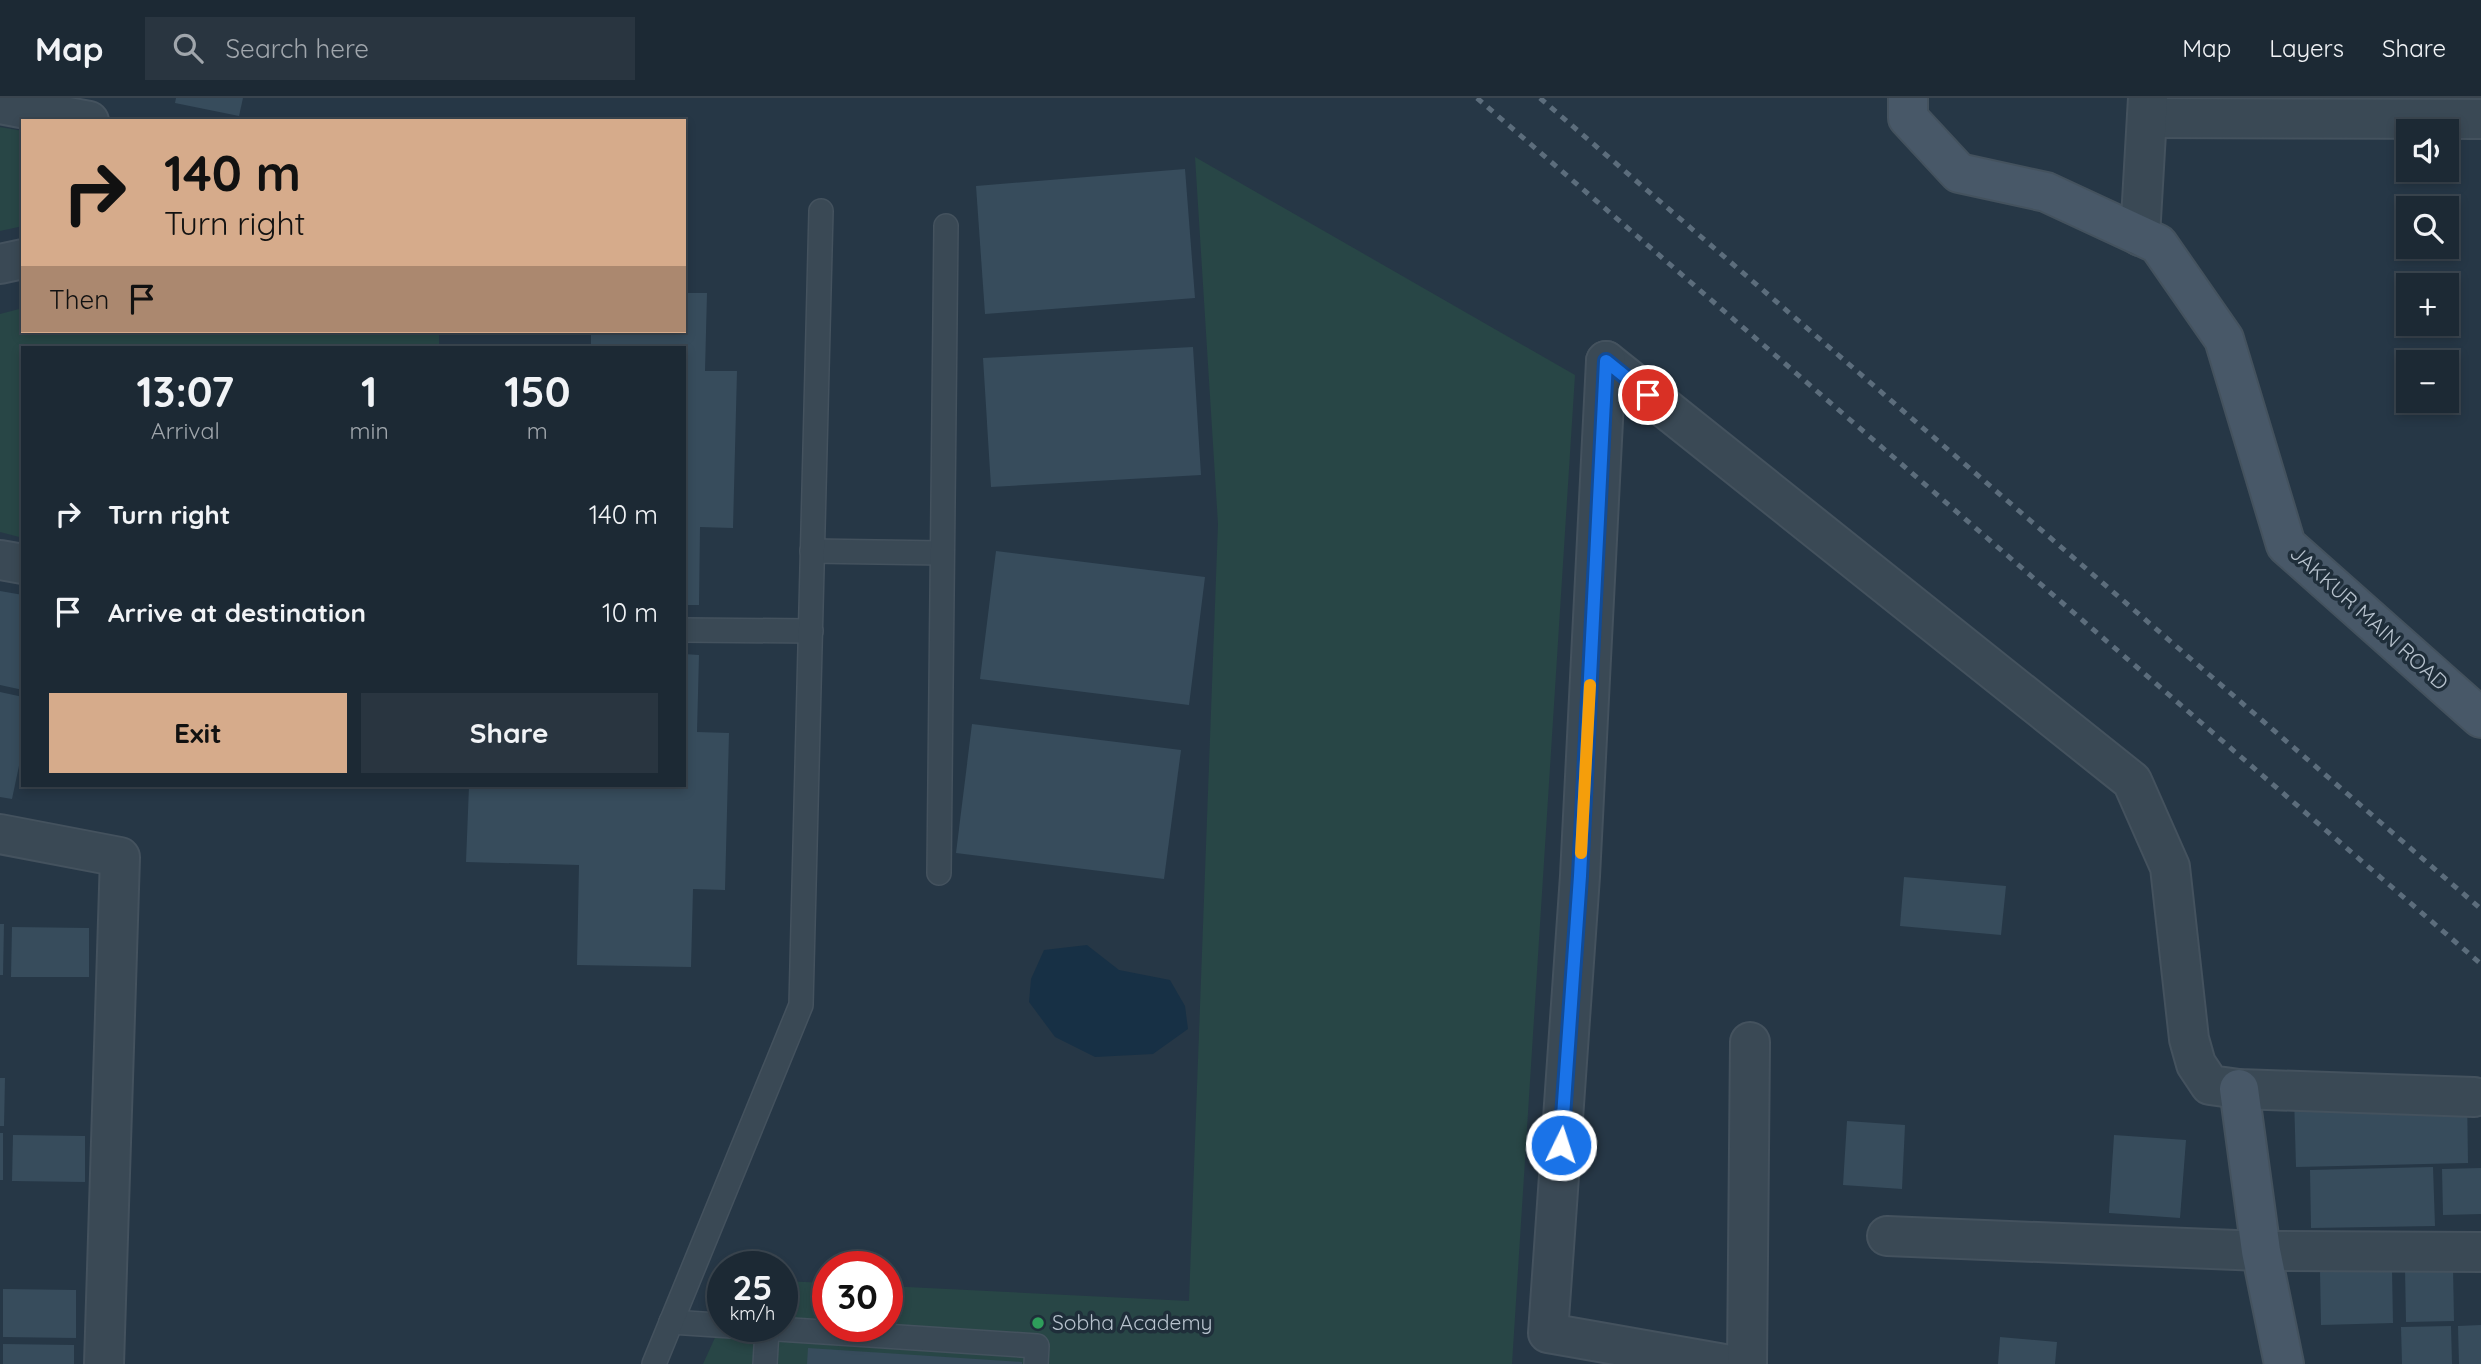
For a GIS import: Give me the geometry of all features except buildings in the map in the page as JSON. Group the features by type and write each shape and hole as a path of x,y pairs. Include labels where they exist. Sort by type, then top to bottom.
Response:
{"street":[{"name":"JAKKUR MAIN ROAD","path":"1908,98 1908,118 1959,173 2046,192 2158,244 2224,339 2286,545 2481,718"},
{"path":"0,104 79,119"},
{"path":"2140,236 2147,108 2481,119"},
{"path":"0,264 21,259"},
{"path":"1724,1364 1548,1333 1580,876 1606,361 2132,781 2170,867 2189,1039 2196,1063 2210,1085 2239,1089 2474,1097"},
{"path":"0,560 21,565"},
{"path":"0,834 120,857 104,1364"},
{"path":"1747,1364 1750,1042"},
{"path":"2239,1089 2262,1251 2284,1364"},
{"path":"1887,1236 2262,1251 2481,1252"}],"lane":[{"path":"654,1364 802,1005 821,211"},
{"path":"939,873 946,226"},
{"path":"811,551 942,553"},
{"path":"686,630 811,631"},
{"path":"671,1322 707,1325"},
{"path":"798,1332 1037,1346 1036,1364"},
{"path":"765,1364 766,1342"}],"green space":[{"path":"0,127 21,131 21,226 0,231"},
{"path":"1195,157 1575,375 1512,1364 703,1364 713,1342 798,1342 798,1282 812,1282 812,1342 903,1342 903,1287 1189,1301 1218,524"},
{"path":"21,309 21,333 439,333 439,346 21,346 21,537 0,532 0,314"}],"water":[{"path":"1087,945 1119,970 1170,980 1185,1006 1188,1029 1153,1054 1095,1057 1055,1037 1029,1002 1031,979 1044,950"}],"railway":[{"path":"1477,98 2481,964"},
{"path":"1540,98 2481,909"}],"slow traffic":[{"path":"1581,853 1590,685"}],"place":[{"name":"Sobha Academy","path":"1038,1323"}],"route":[{"path":"1561,1145 1580,876 1606,361 1648,395"}]}
